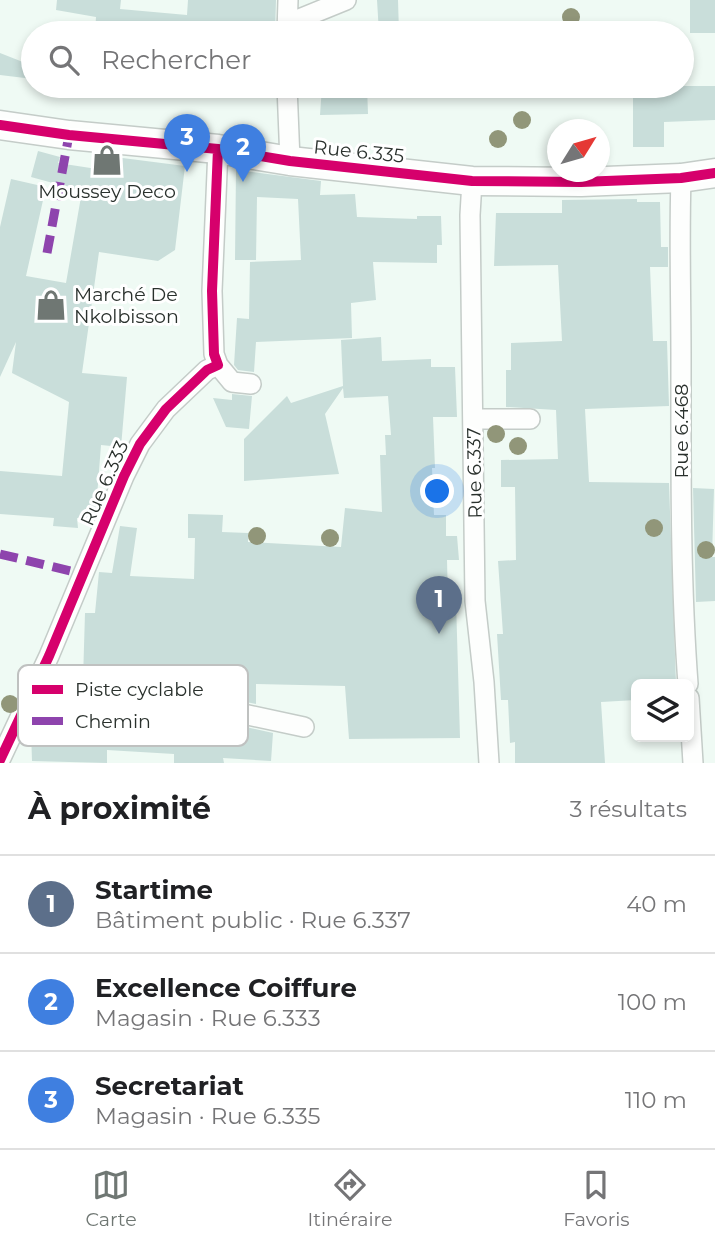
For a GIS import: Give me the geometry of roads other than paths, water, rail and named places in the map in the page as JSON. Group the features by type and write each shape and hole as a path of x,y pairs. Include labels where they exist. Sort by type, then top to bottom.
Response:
{"street":[{"path":"287,21 288,0"},
{"path":"303,21 346,0"},
{"path":"287,98 290,161"},
{"name":"Rue 6.335","path":"0,125 472,181 581,183 681,178 715,173"},
{"path":"218,149 212,291 214,354 218,365 232,382 251,384"},
{"name":"Rue 6.468","path":"681,178 681,498 683,618 688,679"},
{"name":"Rue 6.337","path":"472,181 475,601 489,763"},
{"name":"Rue 6.333","path":"44,665 140,444 166,409 208,370 218,365"},
{"path":"473,419 530,419"},
{"path":"248,715 304,727"},
{"name":"Rue 6.333","path":"0,760 18,723"},
{"path":"692,742 693,763"}],"place":[{"name":"Moussey Deco","path":"107,160"},
{"name":"Secretariat","path":"187,172"},
{"name":"Excellence Coiffure","path":"243,182"},
{"name":"Marché De Nkolbisson","path":"51,305"},
{"name":"Startime","path":"439,634"}]}
